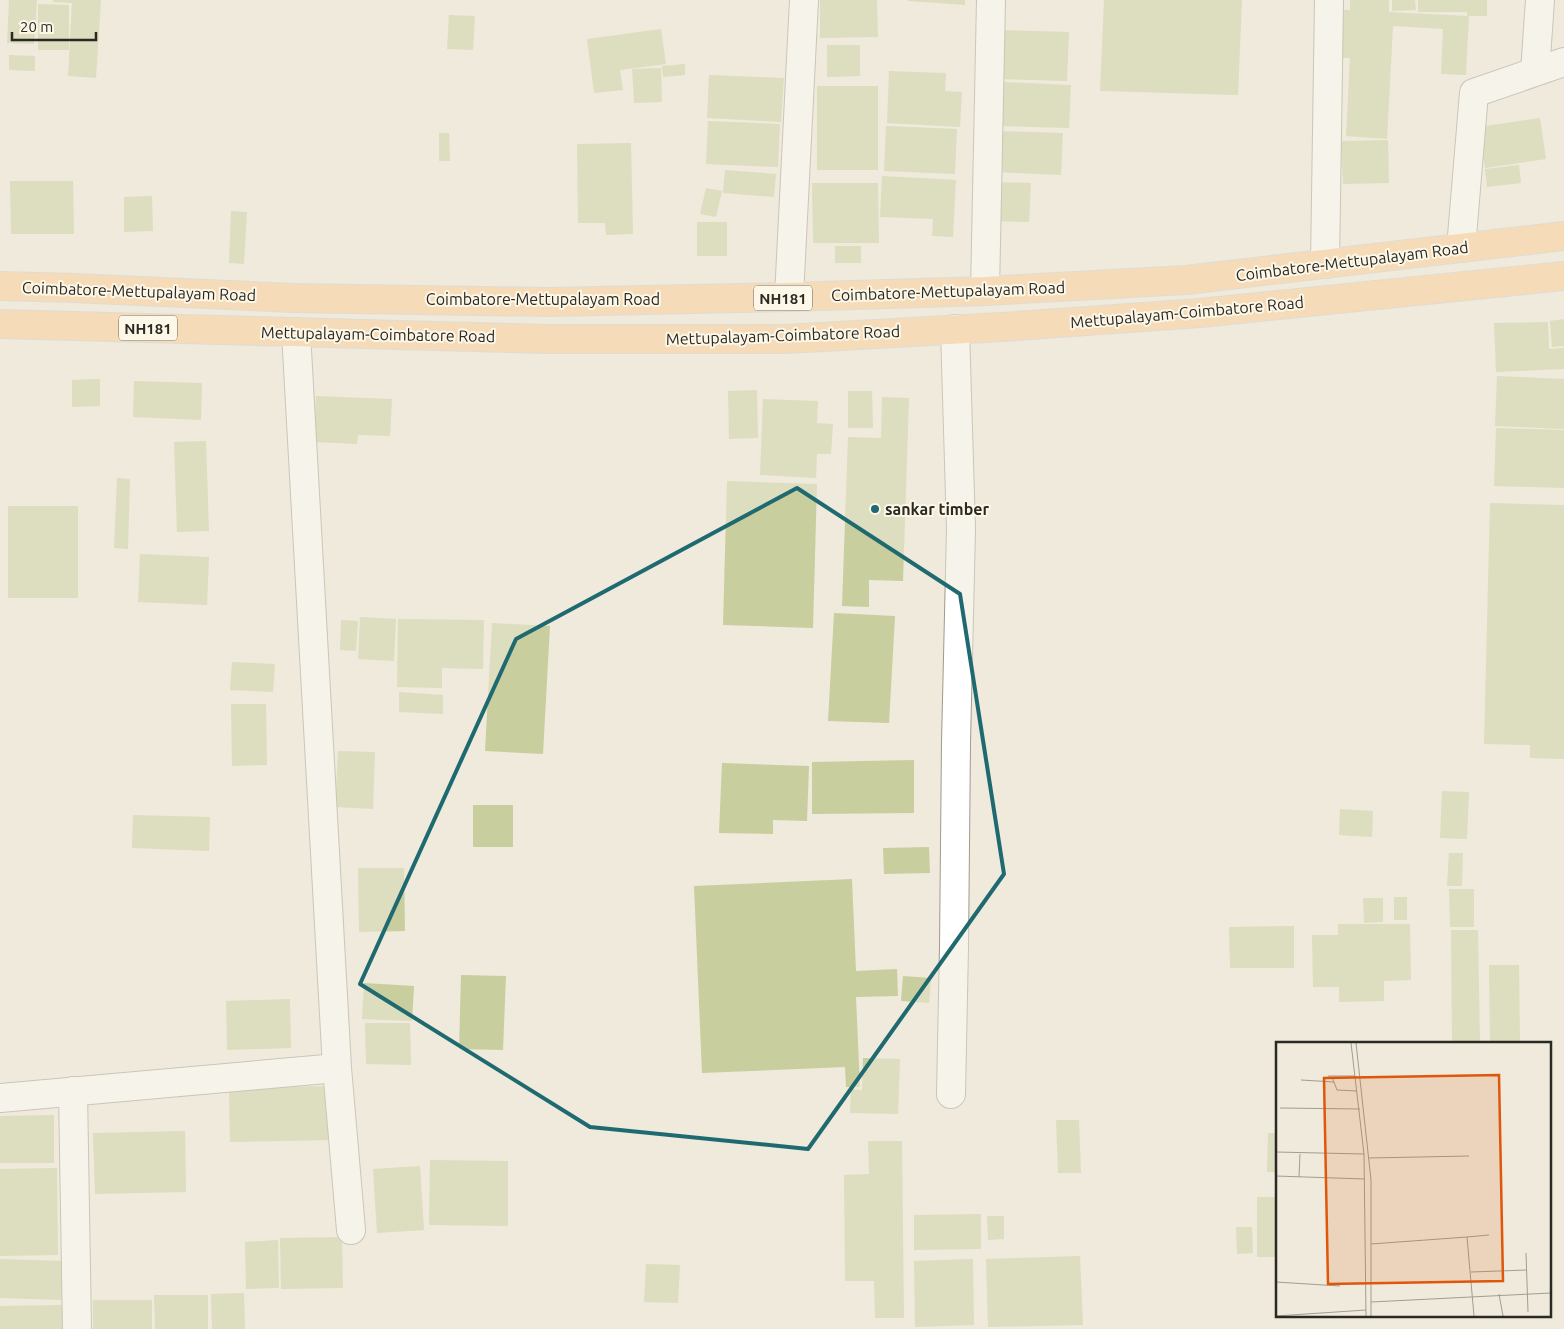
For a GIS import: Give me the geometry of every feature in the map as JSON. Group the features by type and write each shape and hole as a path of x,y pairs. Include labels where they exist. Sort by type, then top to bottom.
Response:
{"highway":[{"name":"Coimbatore-Mettupalayam Road","path":"0,286 293,298 530,301 789,298 985,291 1186,280 1564,236"},
{"name":"Mettupalayam-Coimbatore Road","path":"0,324 546,338 786,339 1200,313 1564,276"}],"street":[{"path":"789,298 804,0"},
{"path":"985,291 990,0"},
{"path":"1325,264 1329,0"},
{"path":"1535,72 1540,0"},
{"path":"1461,248 1474,92 1564,62"},
{"path":"951,1094 961,529 955,329"},
{"path":"296,332 337,1068 351,1230"},
{"path":"0,1098 337,1068"},
{"path":"73,1091 77,1329"}],"highlighted area":[{"path":"797,488 960,594 1004,874 808,1149 590,1127 360,984 516,639"}],"building":[{"path":"9,0 37,0 34,44 7,43"},
{"path":"53,0 101,0 96,78 68,76 72,3 53,2"},
{"path":"820,0 877,0 878,37 820,38"},
{"path":"965,0 965,5 908,1"},
{"path":"1104,0 1242,0 1238,95 1100,91"},
{"path":"1350,0 1389,0 1389,12 1467,16 1467,12 1418,12 1418,0 1487,0 1487,16 1469,16 1466,75 1441,74 1443,29 1393,26 1387,139 1346,136 1350,58 1336,58 1339,10 1350,10"},
{"path":"1392,0 1415,0 1416,10 1392,11"},
{"path":"38,4 69,5 69,50 38,50"},
{"path":"449,15 475,16 473,50 447,49"},
{"path":"661,29 666,64 620,70 623,90 594,93 587,39"},
{"path":"1001,30 1069,32 1067,81 999,79"},
{"path":"827,45 860,45 860,76 827,77"},
{"path":"9,55 35,56 35,71 9,70"},
{"path":"685,64 685,75 663,77 662,66"},
{"path":"661,68 662,102 634,103 632,69"},
{"path":"889,71 946,73 945,91 962,92 960,127 887,123"},
{"path":"709,75 784,78 781,122 707,118"},
{"path":"1003,82 1071,85 1069,128 1001,126"},
{"path":"817,86 878,86 878,170 817,170"},
{"path":"1540,118 1546,159 1485,168 1479,127"},
{"path":"708,121 780,124 778,167 706,164"},
{"path":"886,126 957,129 955,174 884,171"},
{"path":"996,131 1063,133 1061,175 995,172"},
{"path":"439,133 449,133 450,161 439,161"},
{"path":"1388,140 1389,183 1343,184 1341,141"},
{"path":"631,143 633,234 606,235 605,223 578,223 577,144"},
{"path":"1519,165 1521,183 1487,187 1485,169"},
{"path":"725,170 776,174 774,197 723,193"},
{"path":"882,176 956,180 953,237 932,236 933,219 880,217"},
{"path":"10,181 73,181 74,234 11,234"},
{"path":"994,182 1031,183 1029,222 993,221"},
{"path":"812,183 878,183 879,243 813,243"},
{"path":"706,188 722,191 716,217 700,214"},
{"path":"152,196 153,231 124,232 124,197"},
{"path":"231,211 247,212 244,264 229,263"},
{"path":"697,222 727,222 727,256 697,256"},
{"path":"835,246 861,246 861,263 835,263"},
{"path":"1564,319 1564,346 1552,347 1550,321"},
{"path":"1548,322 1549,349 1564,348 1564,369 1496,372 1494,323"},
{"path":"1497,376 1564,379 1564,429 1495,426"},
{"path":"100,379 100,406 72,407 72,380"},
{"path":"134,381 202,383 201,420 133,417"},
{"path":"757,390 758,438 729,439 728,391"},
{"path":"848,391 872,391 873,428 848,428"},
{"path":"316,396 392,399 390,436 358,435 357,444 314,442"},
{"name":"sankar timber","path":"882,397 909,398 903,581 869,580 869,607 842,606 848,437 881,438"},
{"path":"763,399 818,401 817,423 833,424 831,454 817,454 816,478 760,475"},
{"path":"1496,428 1564,430 1564,488 1494,486"},
{"path":"206,441 209,531 177,532 174,442"},
{"path":"117,478 130,479 128,549 114,548"},
{"path":"727,481 817,484 813,628 723,625"},
{"path":"1490,503 1564,505 1564,759 1530,758 1530,745 1484,744"},
{"path":"8,506 78,506 78,598 8,598"},
{"path":"140,554 209,557 207,605 138,602"},
{"path":"834,613 895,616 889,723 828,721"},
{"path":"360,617 396,619 394,661 358,659"},
{"path":"398,619 484,620 483,669 442,668 442,688 397,687"},
{"path":"341,620 358,621 356,651 340,650"},
{"path":"492,623 550,626 543,754 485,751"},
{"path":"232,662 275,664 273,692 230,690"},
{"path":"399,692 443,695 443,714 399,712"},
{"path":"231,704 266,704 267,765 232,766"},
{"path":"338,751 375,752 373,809 335,807"},
{"path":"914,760 914,813 812,814 812,762"},
{"path":"722,763 809,766 807,821 773,820 773,834 719,833"},
{"path":"1442,791 1469,792 1467,839 1440,838"},
{"path":"473,805 513,805 513,847 473,847"},
{"path":"1340,809 1373,811 1372,837 1339,835"},
{"path":"133,815 210,817 209,851 132,848"},
{"path":"929,847 930,873 884,874 883,848"},
{"path":"1449,853 1463,853 1462,886 1447,886"},
{"path":"358,868 404,868 405,931 359,932"},
{"path":"852,879 856,971 897,969 898,996 856,997 860,1087 846,1087 845,1067 702,1073 694,886"},
{"path":"1449,889 1474,889 1474,927 1450,927"},
{"path":"1394,897 1407,897 1407,920 1394,920"},
{"path":"1363,898 1383,898 1383,922 1364,923"},
{"path":"1338,924 1410,924 1411,980 1384,981 1384,1001 1339,1002 1339,987 1313,987 1312,935 1338,935"},
{"path":"1294,926 1294,968 1230,968 1229,927"},
{"path":"1451,930 1478,930 1480,1042 1452,1042"},
{"path":"1489,965 1519,965 1520,1042 1490,1042"},
{"path":"461,975 506,976 503,1050 459,1049"},
{"path":"903,976 931,978 929,1003 901,1001"},
{"path":"364,983 414,986 412,1021 362,1019"},
{"path":"290,999 291,1048 227,1050 226,1001"},
{"path":"365,1023 410,1023 411,1065 366,1064"},
{"path":"863,1058 900,1059 898,1114 850,1113 851,1089 862,1090"},
{"path":"331,1086 332,1140 230,1142 229,1088"},
{"path":"54,1115 54,1163 0,1163 0,1116"},
{"path":"1056,1120 1079,1120 1081,1173 1058,1173"},
{"path":"185,1131 186,1192 95,1194 93,1133"},
{"path":"1268,1133 1276,1133 1276,1172 1267,1172"},
{"path":"868,1141 902,1141 904,1318 875,1318 874,1281 845,1281 844,1175 869,1174"},
{"path":"430,1160 508,1161 508,1226 429,1225"},
{"path":"420,1166 424,1230 377,1233 373,1169"},
{"path":"57,1168 58,1255 0,1256 0,1169"},
{"path":"1257,1197 1276,1197 1276,1257 1257,1257"},
{"path":"981,1214 981,1249 914,1250 914,1215"},
{"path":"987,1216 1004,1216 1004,1239 988,1240"},
{"path":"1236,1227 1252,1227 1253,1253 1237,1254"},
{"path":"342,1237 343,1288 281,1289 280,1238"},
{"path":"278,1240 279,1288 246,1289 245,1242"},
{"path":"1080,1256 1083,1325 988,1327 986,1259"},
{"path":"0,1259 66,1261 64,1300 0,1298"},
{"path":"973,1259 974,1325 915,1327 914,1261"},
{"path":"646,1264 680,1265 678,1303 644,1302"},
{"path":"244,1293 245,1329 212,1329 211,1294"},
{"path":"154,1295 208,1295 208,1329 155,1329"},
{"path":"93,1300 152,1300 152,1329 93,1329"},
{"path":"62,1305 62,1329 0,1329 0,1306"}],"place":[{"name":"sankar timber","path":"875,509"}]}
